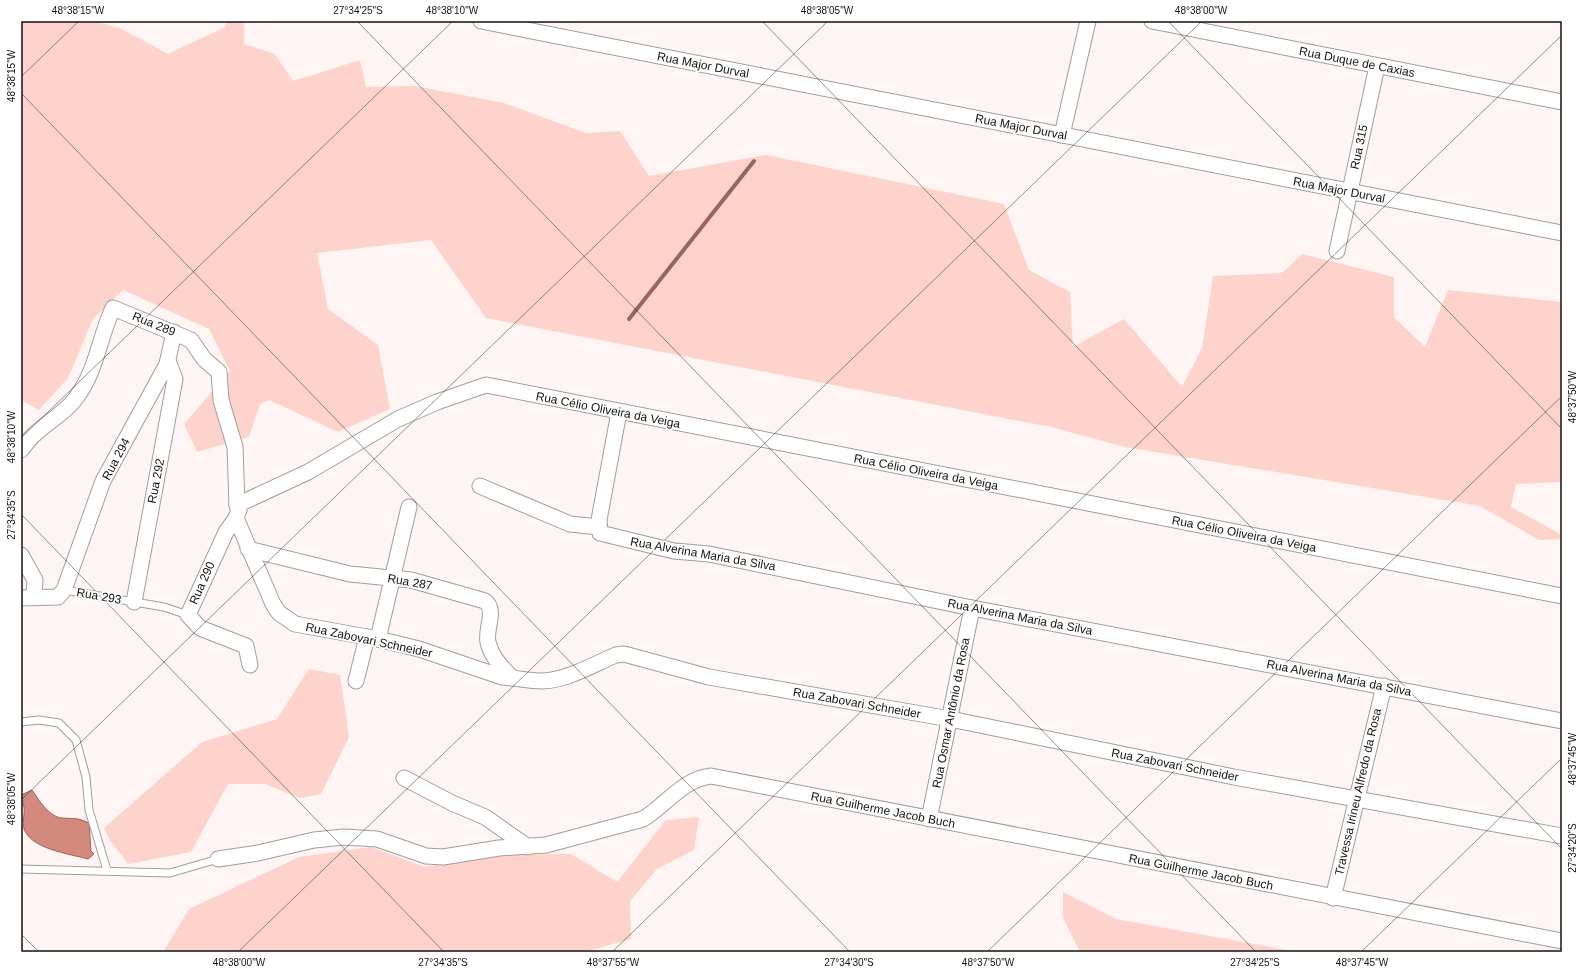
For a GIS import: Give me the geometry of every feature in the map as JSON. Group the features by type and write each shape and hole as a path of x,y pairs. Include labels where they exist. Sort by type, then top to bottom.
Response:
{"street":[{"name":"Rua Major Durval","path":"481,21 1562,233"},
{"path":"1062,135 1088,21"},
{"name":"Rua Duque de Caxias","path":"1152,21 1562,102"},
{"name":"Rua 315","path":"1337,251 1377,66"},
{"name":"Rua 289","path":"21,450 34,434 65,412 77,397 95,364 107,322 113,308 191,340 204,359 219,372 221,400 235,447 237,511"},
{"name":"Rua 294","path":"64,590 103,481 168,361 174,332"},
{"name":"Rua 292","path":"134,602 175,379 168,361"},
{"name":"Rua Célio Oliveira da Veiga","path":"237,511 308,472 398,419 431,404 486,385 1562,596"},
{"path":"480,486 570,524 599,527 619,412"},
{"path":"356,681 392,578 409,507"},
{"name":"Rua Zabovari Schneider","path":"237,511 248,549 273,604 279,613 288,620 305,627 372,638 433,653 502,677 544,681 556,678 616,655 624,654 709,677 950,719 1234,777 1562,836"},
{"name":"Rua 290","path":"237,511 188,615 200,628 246,646 250,665"},
{"name":"Rua Alverina Maria da Silva","path":"599,527 600,533 636,543 674,551 709,554 972,608 1562,721"},
{"name":"Rua 287","path":"248,549 350,574 392,578 432,585 477,597 489,604 491,610 488,640 496,660 512,678"},
{"path":"21,555 35,580 28,598 58,598 64,590"},
{"name":"Rua Osmar Antônio da Rosa","path":"929,819 972,608"},
{"name":"Travessa Irineu Alfredo da Rosa","path":"1333,898 1384,686"},
{"name":"Rua Guilherme Jacob Buch","path":"218,859 258,853 314,840 344,837 377,839 435,857 500,848 546,845 643,819 656,811 688,782 699,777 711,776 1562,942"},
{"path":"404,778 452,803 485,817 528,847"}],"lane":[{"name":"Rua 293","path":"64,590 164,607 188,615"},
{"path":"21,722 39,720 59,723 76,740 86,777 89,810 107,870"},
{"path":"21,869 107,870 126,873 170,873 218,859"}],"shaded area":[{"path":"21,21 94,21 120,28 168,54 225,27 228,21 244,21 244,44 275,54 293,81 360,60 366,87 415,86 504,103 586,133 620,131 649,176 766,155 1004,204 1029,270 1070,292 1073,347 1124,319 1182,387 1202,348 1213,276 1282,273 1302,254 1394,277 1394,317 1425,347 1448,290 1562,302 1562,482 1516,484 1511,507 1562,535 1562,539 1539,540 1480,506 1125,447 1051,427 486,318 431,240 317,253 328,309 378,345 390,409 338,432 269,400 260,404 249,437 197,452 184,424 230,371 209,329 123,290 93,319 68,378 39,410 21,400"},
{"path":"309,669 340,675 349,737 321,794 300,798 265,784 228,784 191,852 128,864 111,842 104,828 202,742 277,719"},
{"path":"32,790 41,803 53,815 62,818 78,819 89,823 91,851 94,854 88,859 62,853 43,846 28,836 23,826 24,807 21,795"},
{"path":"699,817 694,850 657,869 630,901 631,939 584,952 163,952 189,909 299,857 371,847 425,867 491,855 571,854 617,882 666,820"},
{"path":"1063,892 1116,919 1298,952 1080,952 1063,918"}],"waterway":[{"path":"629,319 754,161"}]}
